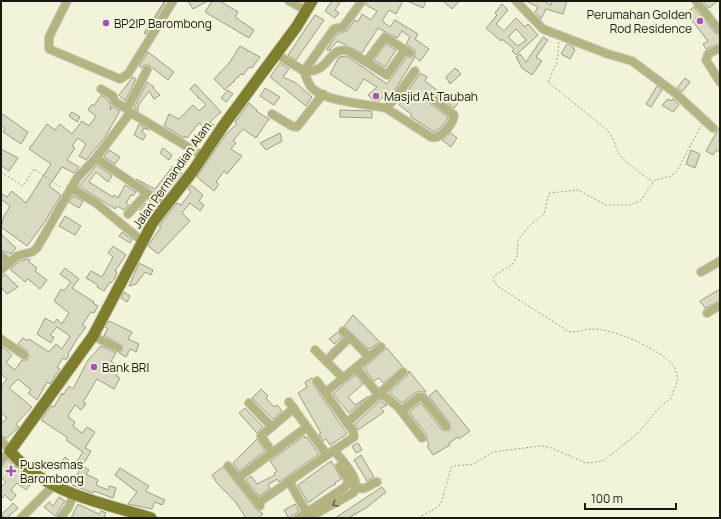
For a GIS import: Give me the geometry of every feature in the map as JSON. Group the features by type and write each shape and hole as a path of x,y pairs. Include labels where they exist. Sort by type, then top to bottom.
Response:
{"main road":[{"name":"Jalan Permandian Alam","path":"10,451 93,336 142,241 164,207 276,54 307,4"},
{"path":"10,451 22,464 53,486 92,501 151,518"}],"street":[{"path":"67,1 49,37 49,49 120,79 128,74 173,1"},
{"path":"289,1 307,4"},
{"path":"304,72 334,29 342,27 362,1"},
{"path":"516,1 543,29 608,54 628,58 675,93 713,128"},
{"path":"696,1 719,30"},
{"path":"712,20 720,15"},
{"path":"304,72 318,70 339,50 348,51 387,75 407,52 384,37 366,62"},
{"path":"720,48 708,54 706,60 720,82"},
{"path":"276,54 304,72 312,88 323,94 335,99 386,108 431,137 436,138 441,136 453,120 454,115 429,96"},
{"path":"1,270 22,253 32,252 37,248 84,170 96,158 129,111 147,70"},
{"path":"386,108 397,96 415,71"},
{"path":"101,89 113,96 115,102 202,156"},
{"path":"272,114 292,126 297,127 323,94"},
{"path":"96,158 147,193 164,207"},
{"path":"70,191 96,203 142,241"},
{"path":"128,214 147,193"},
{"path":"1,255 9,262"},
{"path":"701,272 720,261"},
{"path":"707,313 720,305"},
{"path":"343,331 368,356"},
{"path":"93,336 118,348"},
{"path":"326,361 350,337"},
{"path":"1,339 24,355"},
{"path":"326,392 356,368 368,356 381,347"},
{"path":"315,350 343,378"},
{"path":"356,368 379,395 386,397 401,412 422,438"},
{"path":"347,423 403,372"},
{"path":"228,466 259,505 289,481 354,437 353,431 317,381"},
{"path":"401,412 419,397 423,397 446,426"},
{"path":"249,403 272,426"},
{"path":"272,452 261,437 291,405 308,428 356,480 357,486 353,493 308,516 298,518"},
{"path":"238,478 272,452 308,428"},
{"path":"1,440 10,451 1,460"},
{"path":"330,452 349,482 364,488 377,482"},
{"path":"289,481 308,516"},
{"path":"308,516 344,488 349,482"},
{"path":"21,518 53,486"},
{"path":"60,518 68,508 74,494"}],"path":[{"path":"558,36 558,58 548,82 607,130 614,137 619,154 629,165 653,182"},
{"path":"418,518 438,507 442,501 448,471 454,466 474,464 493,452 540,446 549,447 586,463 603,461 637,434 657,410 671,398 678,379 674,366 641,343 606,330 592,329 573,333 568,331 493,282 494,275 513,264 517,256 518,240 531,224 544,214 549,193 578,190 606,206 630,205 641,200 657,178 671,176 677,171 692,140 705,120"},
{"path":"1,172 22,186 34,169 70,191"}],"building":[{"path":"188,1 208,1 193,9"},
{"path":"212,1 220,1 238,12 235,17 254,30 249,38 205,12"},
{"path":"332,1 341,1 335,10 339,13 335,18 325,11"},
{"path":"367,1 403,1 396,14 389,10 382,21 390,27 395,20 418,34 415,39 429,49 420,61 415,57 393,93 390,96 387,94 378,101 373,100 368,95 377,87 364,79 356,91 330,74 339,57 347,56 387,84 407,57 410,58 415,56 415,50 406,44 410,37 402,31 397,38 378,28 362,53 338,41 328,51 327,49 337,34 347,31 355,20 358,22 362,14 371,20 377,11 366,5"},
{"path":"407,1 426,1 423,8"},
{"path":"443,1 459,1 452,9"},
{"path":"526,1 543,1 551,5 552,1 567,1 563,14 546,9 541,19 535,12 538,7"},
{"path":"703,1 718,1 709,8"},
{"path":"164,2 165,3 146,34 144,33"},
{"path":"502,4 508,10 496,24 504,31 516,18 525,27 528,24 538,35 516,55 512,51 514,49 502,39 501,41 486,28 497,15 495,13","holes":["516,29 526,40 518,46 508,37"]},
{"path":"694,7 715,33 720,35 720,43 706,49 703,44 708,41 686,13"},
{"path":"315,15 324,20 296,60 288,55"},
{"path":"543,37 548,40 536,57 542,61 532,75 522,68 516,57 520,54 526,62"},
{"path":"386,44 396,50 385,67 374,60"},
{"path":"567,44 574,47 573,49 575,50 570,59 561,54"},
{"path":"240,46 260,57 252,68 249,67 243,75 241,74 225,90 214,79 230,62"},
{"path":"148,52 174,72 168,80 149,65 144,65 142,68 139,66"},
{"path":"280,63 289,69 283,77 296,83 312,97 306,106 270,77"},
{"path":"455,68 461,74 450,84 446,77"},
{"path":"420,73 427,77 425,81 442,94 443,92 459,102 454,108 432,91 425,92 425,100 448,117 442,127 434,132 411,117 411,114 399,105"},
{"path":"133,77 136,79 125,101 119,95"},
{"path":"685,78 690,82 682,92 677,88"},
{"path":"147,82 154,87 153,88 160,95 154,99 149,91 140,103 137,110 134,108"},
{"path":"195,84 221,112 210,122 214,125 208,132 199,123 187,138 185,136 184,138 164,126 169,114 179,119 193,105 199,111 206,105 190,89"},
{"path":"657,86 662,90 651,107 646,104"},
{"path":"265,88 280,97 274,105 260,96"},
{"path":"228,90 233,94 226,102 221,98"},
{"path":"101,95 108,100 111,106 110,110 112,107 120,111 105,137 86,160 79,156 86,144 78,138 72,146 75,148 67,160 79,167 74,173 62,167 49,186 61,195 44,223 27,246 1,227 4,216 10,206 1,199 1,193 7,197 12,191 26,203 51,164 29,149 47,124 55,130 60,124 72,134 82,121 89,126 96,116 88,110 92,104 94,106"},
{"path":"668,99 671,101 673,99 679,105 673,112 662,105"},
{"path":"249,103 257,110 256,111 269,119 256,138 243,129 233,141 236,143 231,149 242,156 227,174 224,171 216,182 219,184 214,191 197,177 226,134 237,124 235,122"},
{"path":"340,110 372,111 372,118 340,117"},
{"path":"72,112 80,117 77,122 69,116"},
{"path":"1,113 28,132 21,144 3,132 5,128 1,125"},
{"path":"139,124 149,130 144,128 142,132 146,135 143,140 134,135"},
{"path":"720,126 720,152 716,150 713,155 706,151"},
{"path":"280,133 282,141 266,150 260,143"},
{"path":"451,133 457,138 451,147 442,140"},
{"path":"163,148 172,155 169,160 160,153"},
{"path":"1,149 18,158 9,171 1,166"},
{"path":"109,150 120,157 115,164 104,157"},
{"path":"691,150 700,154 695,168 686,164"},
{"path":"97,165 112,176 108,182 96,172 89,182 113,197 114,195 118,198 125,185 136,192 133,196 131,195 126,203 129,205 124,210 117,206 115,209 79,186"},
{"path":"173,166 182,173 162,198 136,179 155,189"},
{"path":"191,185 203,195 199,201 204,205 200,211 190,203 182,213 190,221 158,254 148,246 161,227 159,226 177,203 181,205 191,192 188,189"},
{"path":"73,196 83,201 79,208 69,202"},
{"path":"145,203 153,211 147,218 139,211"},
{"path":"65,216 81,226 75,235 59,226"},
{"path":"122,232 132,240 130,243 119,236"},
{"path":"1,234 16,248 11,254 1,250"},
{"path":"113,246 126,255 115,271 117,272 115,278 111,283 110,282 104,291 97,287 98,285 86,278 91,271 102,277 113,257 108,253"},
{"path":"30,260 29,262 37,268 35,271 47,280 40,289 28,279 25,282 10,269 20,261"},
{"path":"139,263 153,270 151,275 145,272 136,284 129,286"},
{"path":"65,268 79,279 72,288 98,306 94,313 91,312 82,325 86,327 77,339 66,360 63,358 57,367 60,369 50,384 47,382 37,400 28,393 31,390 18,379 9,388 32,407 16,424 19,427 7,438 1,435 1,424 7,418 1,413 1,386 7,379 1,374 1,350 3,347 12,355 6,363 15,370 22,360 27,360 29,356 27,351 18,344 23,338 28,341 29,339 49,352 56,344 62,349 70,336 57,327 50,335 54,337 51,343 37,334 45,318 54,323 57,319 62,324 69,313 54,301 61,289 64,291 71,282 60,274"},
{"path":"5,274 18,287 7,294 1,287 1,278"},
{"path":"720,289 720,300 705,308 700,301"},
{"path":"124,292 130,296 127,302 121,298"},
{"path":"353,315 380,342 369,349 344,326"},
{"path":"109,321 132,332 128,339 139,344 136,352 130,349 126,357 119,353 123,350 122,345 104,335 108,329 105,327"},
{"path":"338,332 342,337 334,344 329,339"},
{"path":"101,346 116,353 111,361 122,369 116,376 120,378 114,389 97,379 83,402 86,404 81,410 75,405 69,414 68,417 75,422 73,426 82,433 87,427 95,432 85,448 91,451 83,465 77,461 83,452 66,440 68,438 41,420 51,406 54,407 62,393 63,395 69,386 73,389 88,360"},
{"path":"387,348 403,367 383,383 379,378 374,381 364,368"},
{"path":"409,371 426,392 416,392 402,403 389,392 407,376"},
{"path":"355,375 363,384 348,397 355,405 369,396 349,413 333,394"},
{"path":"312,378 313,384 347,434 330,445 326,439 323,441 319,434 321,433 298,393 307,387 305,382"},
{"path":"261,389 268,396 266,398 274,407 277,405 282,411 273,419 252,398"},
{"path":"436,390 470,431 459,439 458,437 449,443 450,445 433,455 427,446 429,444 427,441 427,435 409,412 421,403 442,430 450,430 450,423 429,396"},
{"path":"380,401 387,405 381,408 384,412 358,430 355,424"},
{"path":"245,408 263,427 257,433 239,413"},
{"path":"304,436 305,438 307,437 319,454 279,482 277,479 268,485 270,488 259,496 246,480 251,476 257,484 275,475 274,473 277,471 270,461"},
{"path":"257,439 265,451 239,471 233,463"},
{"path":"358,443 362,450 356,453 352,446"},
{"path":"361,455 374,477 367,481 354,460"},
{"path":"65,457 69,460 61,471 57,468"},
{"path":"8,460 33,481 26,490 17,483 11,490 16,495 11,501 5,495 1,499 1,487 6,482 1,477 1,467"},
{"path":"331,461 341,479 308,503 298,485"},
{"path":"82,465 89,470 86,474 98,480 96,485 108,490 109,486 116,488 113,498 94,491 93,493 72,485"},
{"path":"223,467 256,509 263,514 258,518 246,518 234,500 217,483 212,475"},
{"path":"120,468 149,486 145,491 165,500 162,505 155,502 152,509 128,504 137,492 115,475"},
{"path":"382,487 386,492 366,508 348,518 335,518"},
{"path":"59,497 65,501 55,516 44,507 49,502 53,506"},
{"path":"13,503 18,508 7,518 5,518 1,515"},
{"path":"78,504 99,514 101,511 106,513 104,517 106,518 71,518"},
{"path":"295,504 299,511 289,518 284,510"}],"place":[{"name":"Perumahan Golden Rod Residence","path":"700,21"},
{"name":"BP2IP Barombong","path":"106,23"},
{"name":"Masjid At Taubah","path":"376,96"},
{"name":"Bank BRI","path":"94,367"},
{"name":"Puskesmas Barombong","path":"11,471"}]}
